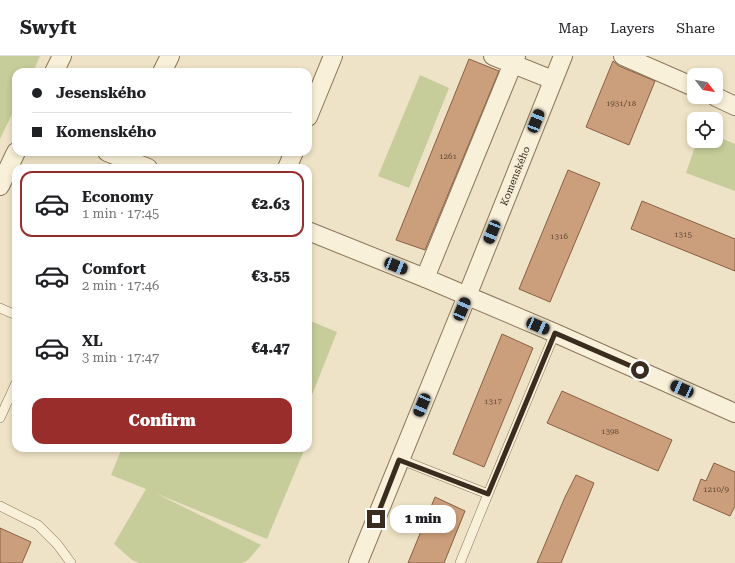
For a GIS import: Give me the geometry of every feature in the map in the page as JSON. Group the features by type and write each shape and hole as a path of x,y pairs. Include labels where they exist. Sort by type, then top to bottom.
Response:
{"street":[{"path":"56,68 62,56"},
{"path":"164,68 170,56"},
{"path":"312,107 333,56"},
{"path":"493,56 514,60 553,80"},
{"name":"Komenského","path":"358,563 563,56"},
{"path":"623,56 687,84"},
{"path":"426,278 514,60"},
{"path":"723,100 735,106"},
{"path":"0,186 14,156"},
{"path":"117,157 137,164"},
{"path":"312,233 426,278 555,333 735,413"}],"lane":[{"path":"0,308 12,313"},
{"path":"460,563 555,333"},
{"path":"0,418 12,392"},
{"path":"399,460 488,494"},
{"path":"0,506 38,525 57,544 71,563"}],"green space":[{"path":"0,56 40,56 35,68 12,68 12,114 0,139"},
{"path":"420,75 449,88 409,188 378,176"},
{"path":"723,139 735,144 735,191 686,173 695,148 723,148"},
{"path":"312,322 337,332 312,395"},
{"path":"120,452 303,452 267,539 155,493 261,545 248,560 242,563 139,563 132,560 114,544 146,489 111,475"}],"building":[{"path":"469,59 499,71 425,250 396,240"},
{"path":"613,61 619,66 655,81 629,145 586,127"},
{"path":"568,170 600,183 550,302 519,289"},
{"path":"642,201 735,239 735,271 631,229"},
{"path":"502,334 533,348 484,467 453,454"},
{"path":"562,391 672,440 658,471 547,423"},
{"path":"714,463 735,472 735,506 730,516 693,500 701,479 706,481"},
{"path":"576,475 594,483 561,563 537,563 565,497"},
{"path":"435,497 465,511 444,563 408,563"},
{"path":"0,528 31,542 22,563 0,563"}],"route":[{"path":"376,519 399,460 416,465 488,494 555,333 640,370"}]}
